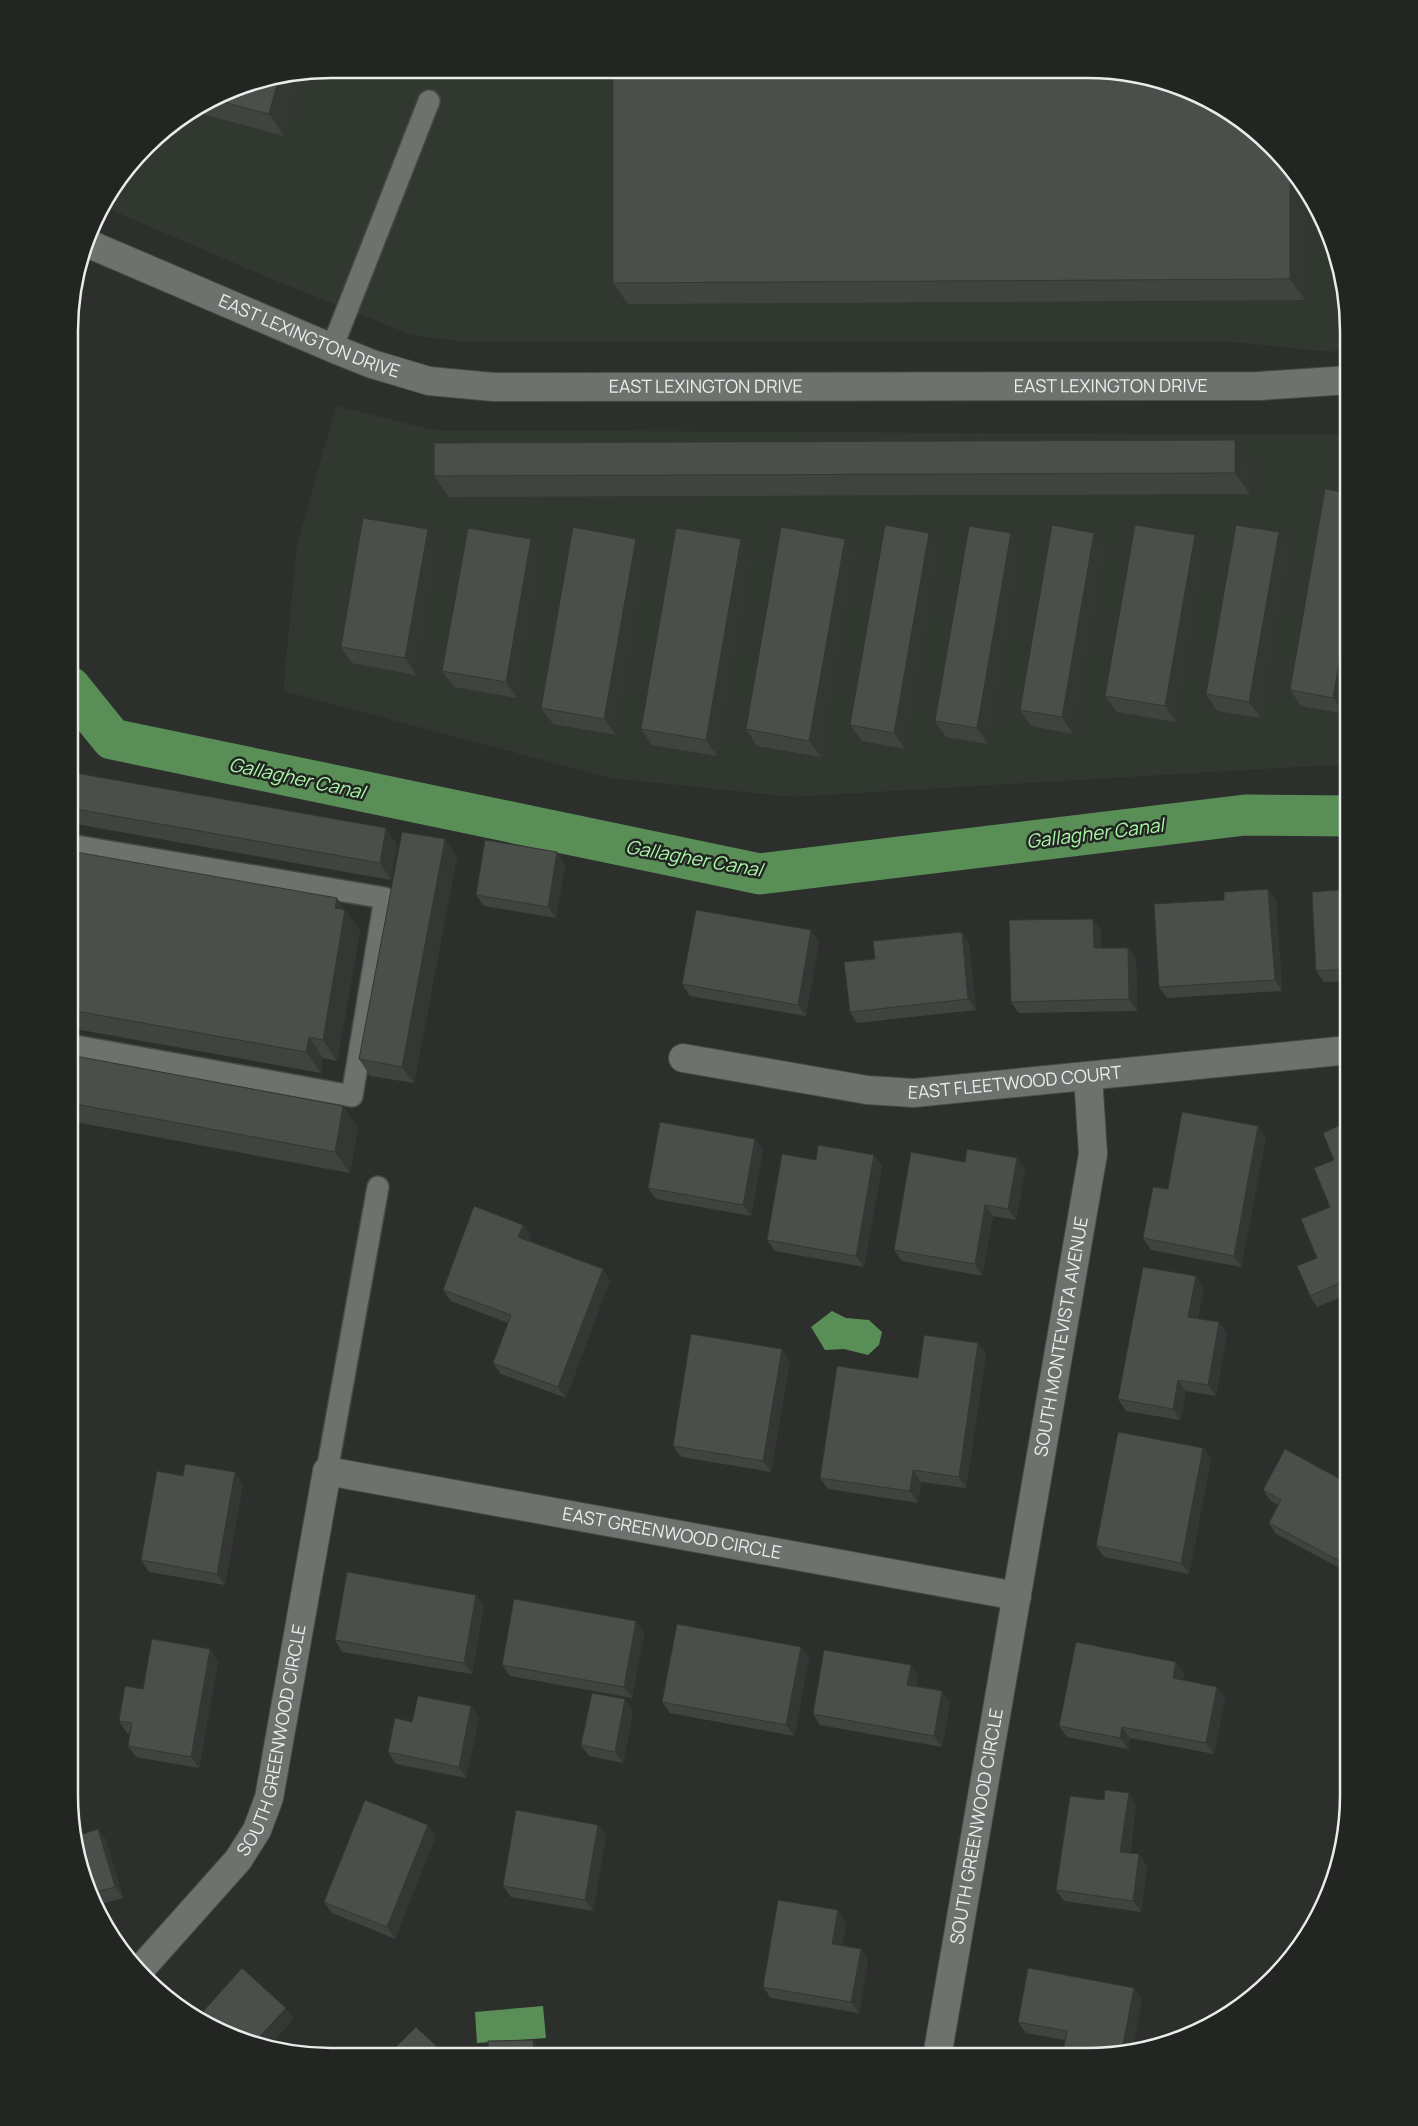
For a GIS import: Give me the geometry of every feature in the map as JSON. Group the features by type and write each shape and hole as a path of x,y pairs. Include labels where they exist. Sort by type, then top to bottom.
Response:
{"street":[{"name":"EAST LEXINGTON DRIVE","path":"92,245 372,364 429,380 493,387 1259,386 1340,381"},
{"name":"EAST FLEETWOOD COURT","path":"683,1058 867,1090 905,1092 1340,1051"},
{"name":"SOUTH MONTEVISTA AVENUE","path":"1017,1596 1093,1154 1088,1076"},
{"name":"EAST GREENWOOD CIRCLE","path":"327,1472 1017,1596"},
{"name":"SOUTH GREENWOOD CIRCLE","path":"143,1965 238,1860 257,1830 268,1798 327,1472"},
{"name":"SOUTH GREENWOOD CIRCLE","path":"940,2048 1017,1596"}],"lane":[{"path":"332,348 429,101"},
{"path":"78,847 385,898 352,1096 78,1046"},
{"path":"327,1472 378,1187"}],"shaded area":[{"path":"314,78 1104,78 1137,82 1185,97 1228,120 1267,151 1288,176 1307,204 1327,249 1336,281 1340,314 1340,349 1331,352 1223,341 458,341 412,335 276,281 109,209 130,176 151,151 176,130 204,111 233,97 281,82"},
{"path":"336,406 433,430 1340,435 1340,765 792,797 610,778 283,691 297,545"},
{"path":"832,1311 846,1318 869,1320 882,1332 879,1345 868,1355 844,1349 825,1350 811,1327"},
{"path":"543,2006 546,2038 477,2043 475,2012"}],"building":[{"path":"613,78 1104,78 1137,82 1185,97 1214,111 1242,130 1267,151 1290,179 1290,279 613,283"},
{"path":"277,83 269,114 222,102 249,91"},
{"path":"1235,440 1235,473 434,476 434,443"},
{"path":"1325,489 1340,492 1340,657 1333,698 1290,690"},
{"path":"363,518 428,529 405,658 341,647"},
{"path":"885,525 929,533 894,733 850,725"},
{"path":"1052,525 1094,533 1062,717 1020,710"},
{"path":"1135,525 1195,535 1165,706 1105,696"},
{"path":"1236,525 1279,532 1249,702 1206,694"},
{"path":"969,526 1011,533 977,728 935,721"},
{"path":"573,527 636,539 604,719 541,708"},
{"path":"781,527 845,539 809,741 746,729"},
{"path":"468,528 531,539 506,682 442,671"},
{"path":"676,528 741,539 706,740 641,729"},
{"path":"78,773 386,828 380,863 78,809"},
{"path":"402,832 445,839 402,1067 359,1059"},
{"path":"485,840 557,852 548,907 476,895"},
{"path":"78,852 337,898 335,908 345,910 323,1040 309,1037 306,1052 78,1011"},
{"path":"1268,889 1275,980 1159,987 1154,904 1224,900 1224,892"},
{"path":"1340,890 1340,970 1316,971 1312,892"},
{"path":"696,910 811,930 798,1005 682,984"},
{"path":"1093,919 1094,948 1128,948 1129,999 1011,1002 1009,920"},
{"path":"962,932 968,999 850,1012 844,962 875,959 873,941"},
{"path":"78,1056 343,1106 335,1152 78,1104"},
{"path":"1182,1112 1258,1126 1234,1256 1143,1238 1153,1187 1168,1189"},
{"path":"660,1122 755,1139 743,1205 648,1188"},
{"path":"1340,1125 1340,1283 1310,1296 1297,1266 1317,1258 1301,1219 1330,1207 1314,1168 1334,1160 1323,1133"},
{"path":"818,1145 874,1155 856,1256 767,1240 782,1154 816,1160"},
{"path":"967,1149 1017,1158 1008,1209 985,1205 975,1264 894,1250 911,1152 965,1162"},
{"path":"474,1206 523,1225 518,1237 603,1269 558,1387 493,1363 511,1315 443,1290"},
{"path":"1143,1267 1196,1276 1188,1317 1219,1322 1208,1385 1178,1380 1173,1409 1118,1399"},
{"path":"691,1334 782,1349 763,1461 673,1446"},
{"path":"924,1335 978,1343 959,1477 913,1470 910,1491 820,1478 837,1366 918,1378"},
{"path":"1118,1432 1203,1448 1181,1563 1096,1546"},
{"path":"1285,1449 1340,1479 1340,1561 1269,1523 1281,1500 1263,1490"},
{"path":"185,1464 235,1472 217,1574 141,1560 157,1471 183,1476"},
{"path":"347,1572 476,1595 464,1663 335,1640"},
{"path":"514,1599 636,1621 624,1687 502,1665"},
{"path":"677,1624 801,1647 786,1725 662,1702"},
{"path":"152,1639 210,1649 191,1757 128,1746 132,1723 119,1721 125,1686 143,1689"},
{"path":"1076,1642 1176,1662 1173,1678 1217,1687 1206,1743 1122,1727 1120,1738 1059,1726"},
{"path":"824,1650 911,1665 907,1685 942,1691 934,1736 813,1714"},
{"path":"592,1693 625,1699 615,1752 581,1745"},
{"path":"418,1696 471,1706 459,1767 388,1752 395,1718 412,1722"},
{"path":"1105,1790 1129,1793 1120,1852 1139,1854 1133,1901 1056,1890 1070,1796 1104,1800"},
{"path":"365,1800 428,1825 387,1927 324,1902"},
{"path":"516,1810 598,1825 585,1900 503,1886"},
{"path":"98,1829 115,1887 97,1892 86,1861 81,1835"},
{"path":"778,1900 838,1910 832,1944 861,1949 851,2002 763,1987"},
{"path":"242,1968 286,2008 259,2038 233,2029 202,2013"},
{"path":"1028,1968 1134,1988 1123,2046 1104,2048 1064,2048 1067,2031 1018,2022"},
{"path":"416,2027 438,2048 395,2048"},
{"path":"533,2040 534,2048 488,2048 488,2041"}],"waterway":[{"name":"Gallagher Canal","path":"78,697 112,739 760,874 1245,815 1340,816"}]}
